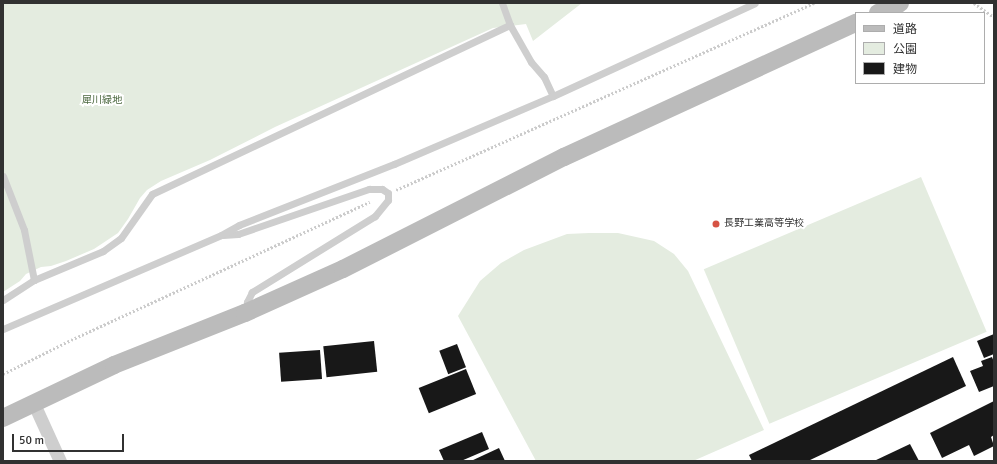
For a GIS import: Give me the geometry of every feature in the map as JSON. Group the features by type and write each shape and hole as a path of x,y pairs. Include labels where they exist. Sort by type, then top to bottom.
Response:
{"street":[{"path":"880,12 900,3"},
{"path":"3,418 114,365 245,313 343,270 564,157 855,23"},
{"path":"34,404 60,461"}],"lane":[{"path":"502,3 510,25 531,62 544,76 553,96"},
{"path":"3,329 220,235 239,225 394,164 553,96 755,3"},
{"path":"3,300 34,280 103,251 121,238 152,194 510,25"},
{"path":"3,176 24,230 34,280"},
{"path":"220,235 238,234 368,189 382,189 388,193 388,200 375,216 252,292 247,302 245,313"}],"path":[{"path":"3,374 71,340 388,193 814,3"},
{"path":"974,3 994,17"}],"green space":[{"name":"犀川緑地","path":"3,3 582,3 533,41 526,24 493,28 275,127 210,160 161,181 147,190 140,198 118,233 94,249 66,261 51,266 41,267 26,274 20,281 3,292"},
{"path":"921,177 987,332 769,424 704,269"},
{"path":"618,233 654,241 674,254 688,271 764,430 693,461 536,461 458,316 480,281 501,263 524,250 567,234"}],"building":[{"path":"994,334 994,354 984,358 977,341"},
{"path":"374,341 377,372 327,377 323,346"},
{"path":"457,344 466,367 448,374 439,351"},
{"path":"320,350 322,379 281,382 279,353"},
{"path":"953,357 966,386 808,461 752,461 749,455"},
{"path":"992,357 994,362 994,386 979,392 970,371 983,366 981,361"},
{"path":"466,369 476,394 429,413 419,388"},
{"path":"994,401 994,435 991,437 994,446 974,456 969,445 942,458 930,433"},
{"path":"482,432 489,449 461,461 444,461 439,450"},
{"path":"910,444 919,461 874,461"},
{"path":"499,448 505,461 471,461"}],"place":[{"name":"長野工業高等学校","path":"716,224"}]}
